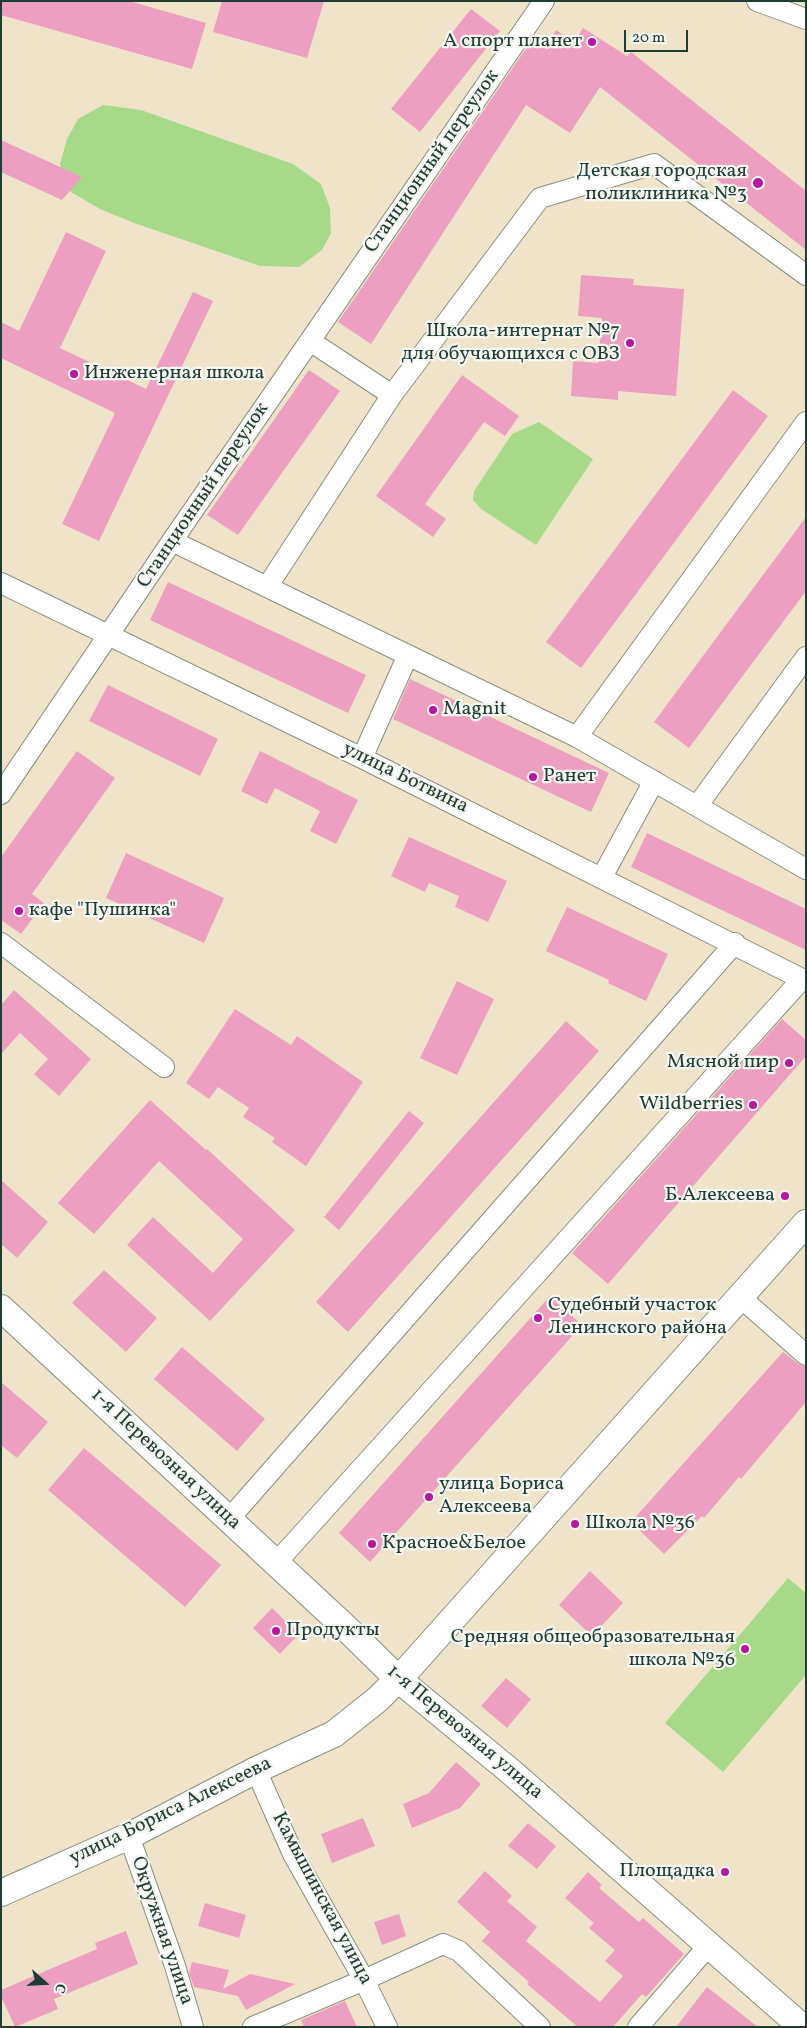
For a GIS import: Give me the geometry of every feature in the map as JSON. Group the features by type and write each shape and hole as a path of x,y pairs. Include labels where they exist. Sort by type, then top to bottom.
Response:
{"main road":[{"name":"улица Бориса Алексеева","path":"1,1893 129,1836 256,1770 334,1734 378,1699 806,1223"},
{"name":"1-я Перевозная улица","path":"1,1308 398,1679 510,1771 802,2027"}],"street":[{"name":"Станционный переулок","path":"1,794 110,636 172,541 544,1"},
{"path":"757,1 778,5 806,19"},
{"path":"267,587 392,395 540,198 654,164 806,275"},
{"path":"310,340 392,395"},
{"path":"577,737 806,422"},
{"path":"172,541 577,737 806,869"},
{"name":"улица Ботвина","path":"1,583 362,758 735,943 804,980"},
{"path":"362,758 408,655"},
{"path":"698,806 806,657"},
{"path":"602,877 654,781"},
{"path":"1,943 164,1067"},
{"path":"229,1520 735,943"},
{"path":"276,1563 804,980"},
{"path":"740,1297 806,1355"},
{"name":"Камышинская улица","path":"256,1770 294,1854 364,1980 387,2027"},
{"name":"Окружная улица","path":"129,1836 175,1966 194,2027"},
{"path":"253,2027 443,1944 459,1951 540,2027"},
{"path":"638,2027 709,1945"}],"green space":[{"path":"103,105 141,110 293,164 321,184 330,208 331,233 322,250 299,267 260,266 134,223 100,209 71,192 60,164 67,139 78,119"},
{"path":"539,422 593,459 536,545 481,509 473,500 474,491 512,434"},
{"path":"788,1578 806,1593 806,1675 723,1772 665,1723"}],"building":[{"path":"1,1 129,1 206,23 192,69 1,15"},
{"path":"222,1 324,1 307,58 213,32"},
{"path":"471,9 500,31 420,132 391,109"},
{"path":"583,28 627,56 631,52 806,191 806,250 600,87 570,133 526,105 371,344 338,322 534,37 547,45 556,30 574,42"},
{"path":"1,140 82,177 62,200 1,172"},
{"name":"Инженерная школа","path":"66,232 106,251 60,348 146,389 193,292 213,301 99,541 62,524 115,413 1,358 1,322 19,331"},
{"name":"Школа-интернат №7 для обучающихся с ОВЗ","path":"581,275 634,279 633,285 684,289 676,396 618,391 618,400 571,396 573,361 598,363 602,318 578,316"},
{"path":"309,370 340,391 238,535 207,515"},
{"path":"462,375 519,416 505,436 484,422 425,504 446,519 433,537 376,496"},
{"path":"733,390 768,416 581,668 546,642"},
{"path":"806,517 806,591 689,748 654,722"},
{"path":"168,582 366,675 348,713 150,620"},
{"path":"410,679 609,773 591,812 393,719"},
{"path":"108,685 218,739 200,776 89,721"},
{"path":"77,751 115,778 32,894 44,903 21,934 1,920 1,857"},
{"path":"260,751 358,800 336,844 310,831 320,811 275,788 267,804 241,791"},
{"path":"647,833 806,909 806,950 631,867"},
{"path":"409,837 507,881 488,922 455,907 459,896 429,883 425,892 391,876"},
{"path":"126,853 224,898 204,943 106,898"},
{"path":"567,907 668,954 646,1001 608,983 609,980 546,951"},
{"path":"457,981 494,999 457,1075 420,1058"},
{"path":"14,990 91,1059 59,1096 34,1074 48,1059 20,1033 1,1054 1,1005"},
{"path":"235,1009 291,1045 297,1036 363,1082 306,1166 272,1142 275,1138 243,1117 249,1108 218,1087 209,1099 186,1083"},
{"path":"782,1019 806,1040 806,1056 608,1284 572,1253"},
{"path":"566,1021 599,1051 348,1332 316,1302"},
{"path":"150,1100 207,1149 295,1230 210,1321 127,1245 153,1217 213,1273 243,1239 159,1161 94,1234 58,1203"},
{"path":"409,1111 424,1123 339,1230 324,1217"},
{"path":"1,1180 48,1222 17,1258 1,1244"},
{"path":"104,1270 157,1318 126,1352 72,1303"},
{"path":"550,1296 582,1325 370,1562 339,1533"},
{"path":"182,1347 265,1419 237,1451 154,1379"},
{"path":"783,1352 806,1367 806,1402 741,1479 739,1477 704,1518 702,1516 664,1554 631,1522"},
{"path":"1,1382 48,1422 17,1458 1,1445"},
{"path":"84,1448 221,1565 185,1607 48,1490"},
{"path":"590,1571 623,1603 592,1636 559,1605"},
{"name":"Продукты","path":"272,1608 299,1634 280,1654 253,1628"},
{"path":"506,1678 531,1699 507,1728 481,1706"},
{"path":"456,1762 481,1784 460,1808 412,1828 403,1804 429,1793"},
{"path":"363,1818 375,1846 332,1863 321,1834"},
{"path":"528,1823 556,1846 537,1869 508,1846"},
{"path":"485,1871 512,1896 507,1901 537,1927 526,1941 600,2002 623,1976 605,1961 615,1950 589,1928 594,1923 565,1898 588,1872 602,1885 599,1888 639,1922 643,1918 684,1954 646,1997 642,1994 613,2027 578,2027 527,1984 529,1982 482,1941 490,1932 457,1902"},
{"path":"205,1903 246,1915 239,1938 198,1926"},
{"path":"399,1914 406,1936 382,1945 374,1922"},
{"path":"126,1931 138,1964 54,1999 58,2009 15,2027 1,1996 1,1990 97,1949 95,1943"},
{"path":"192,1962 229,1970 223,1989 250,1974 295,1984 246,2010 238,1996 194,1987 189,1973"},
{"path":"707,1987 758,2027 676,2027"},
{"path":"345,2001 357,2027 304,2027 301,2020"}],"place":[{"name":"А спорт планет","path":"592,42"},
{"name":"Детская городская поликлиника №3","path":"758,183"},
{"name":"Школа-интернат №7 для обучающихся с ОВЗ","path":"630,343"},
{"name":"Инженерная школа","path":"74,374"},
{"name":"Magnit","path":"433,710"},
{"name":"Ранет","path":"533,777"},
{"name":"кафе \"Пушинка\"","path":"19,911"},
{"name":"Мясной пир","path":"789,1063"},
{"name":"Wildberries","path":"753,1105"},
{"name":"Б.Алексеева","path":"785,1196"},
{"name":"Судебный участок Ленинского района","path":"538,1318"},
{"name":"улица Бориса Алексеева","path":"429,1497"},
{"name":"Школа №36","path":"575,1524"},
{"name":"Красное&Белое","path":"372,1544"},
{"name":"Продукты","path":"276,1631"},
{"name":"Средняя общеобразовательная школа №36","path":"745,1649"},
{"name":"Площадка","path":"725,1872"}]}
